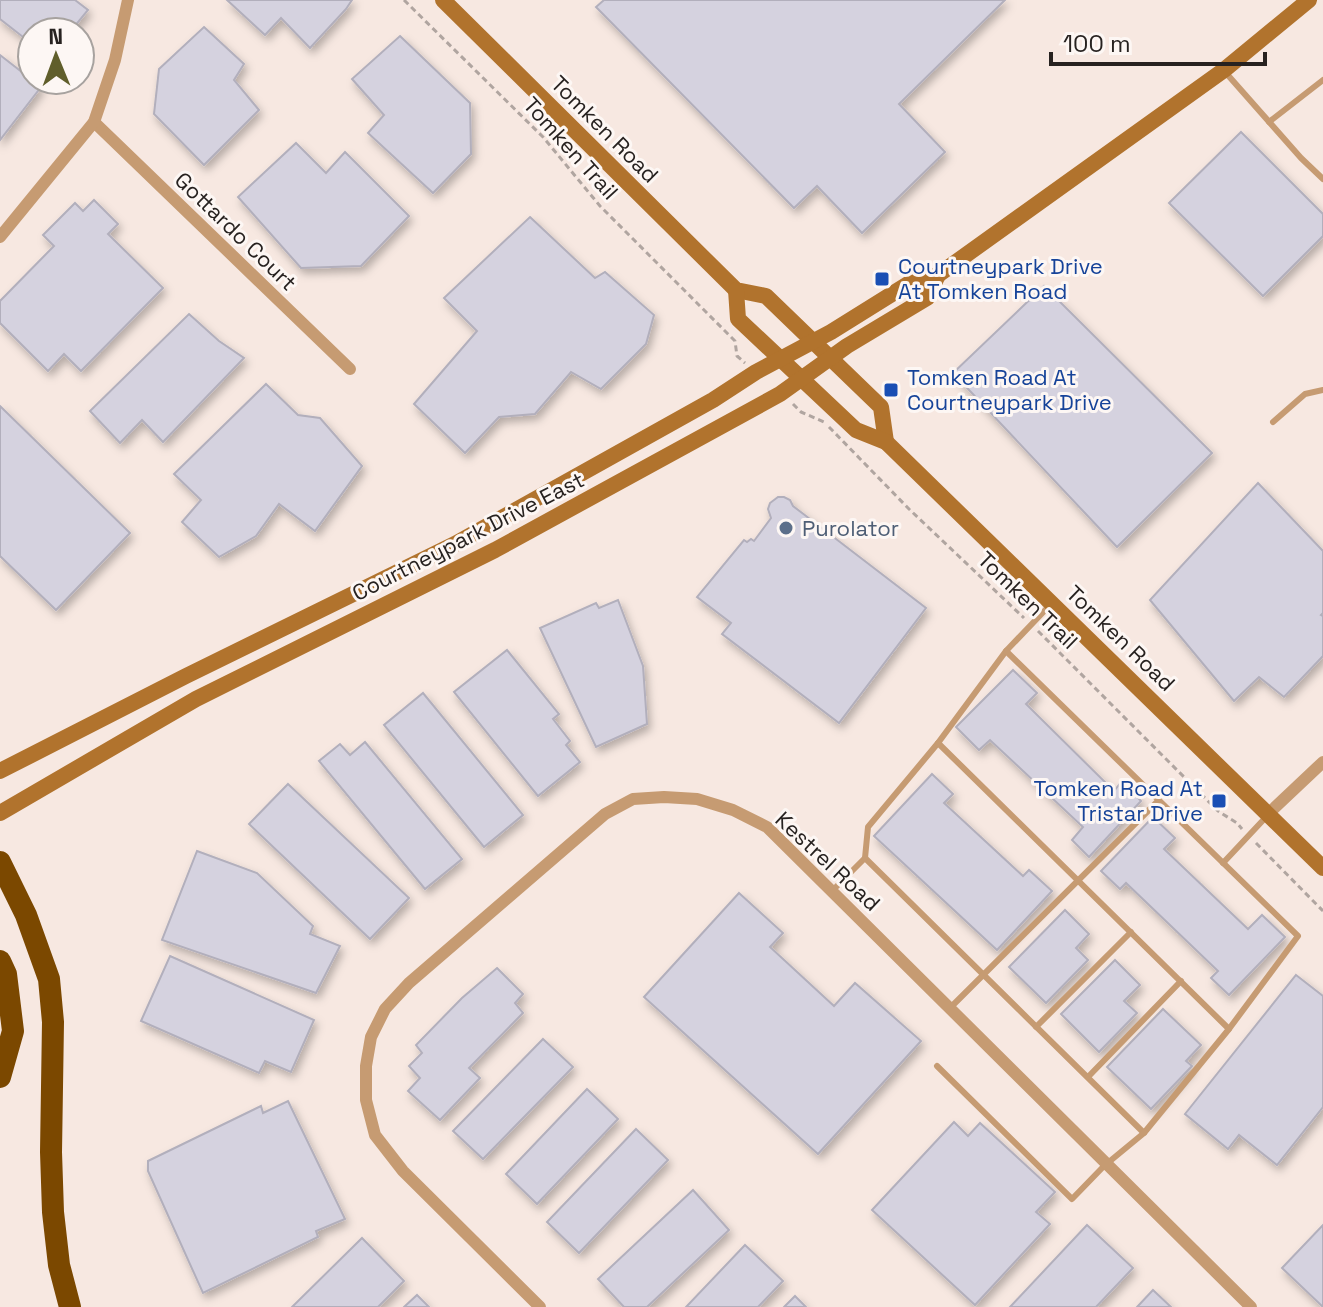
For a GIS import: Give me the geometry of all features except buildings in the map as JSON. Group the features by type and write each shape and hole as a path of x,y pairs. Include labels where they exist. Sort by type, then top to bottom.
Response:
{"highway":[{"path":"0,862 26,915 49,979 53,1022 53,1212 59,1265 70,1307"},
{"path":"0,961 6,974 13,1031 0,1077"}],"main road":[{"name":"Tomken Road","path":"443,0 736,290 766,296 881,407 886,442"},
{"name":"Courtneypark Drive East","path":"0,771 455,544 713,400 908,284 938,275 1224,70 1309,0"},
{"name":"Courtneypark Drive East","path":"0,813 196,699 495,550 780,394 927,298 938,275"},
{"name":"Tomken Road","path":"736,290 738,319 856,430 886,442 1323,868"}],"street":[{"path":"0,237 94,122 115,60 128,0"},
{"name":"Gottardo Court","path":"94,122 350,369"},
{"path":"1268,814 1323,762"},
{"name":"Kestrel Road","path":"540,1307 403,1171 375,1135 366,1100 366,1066 371,1037 385,1009 409,983 605,814 633,799 664,797 697,799 733,810 767,827 1251,1307"}],"lane":[{"path":"1224,70 1323,179"},
{"path":"1269,122 1323,80"},
{"path":"1273,422 1305,394 1323,390"},
{"path":"832,891 865,858 868,827 938,743 1006,651 1052,602"},
{"path":"937,1066 1072,1199 1144,1133 1229,1029 1298,936 1006,651"},
{"path":"938,743 1229,1029"},
{"path":"950,1008 1159,800"},
{"path":"1223,863 1268,814"},
{"path":"865,858 1144,1133"},
{"path":"1036,1027 1131,932"},
{"path":"1088,1077 1181,981"}],"path":[{"name":"Tomken Trail","path":"404,0 523,116 600,206 735,341 737,356"},
{"name":"Tomken Trail","path":"801,412 823,421 909,509 1228,818"},
{"path":"1267,854 1323,911"}],"place":[{"name":"Courtneypark Drive At Tomken Road","path":"882,279"},
{"name":"Tomken Road At Courtneypark Drive","path":"891,390"},
{"name":"Purolator","path":"786,528"},
{"name":"Tomken Road At Tristar Drive","path":"1219,801"}]}
